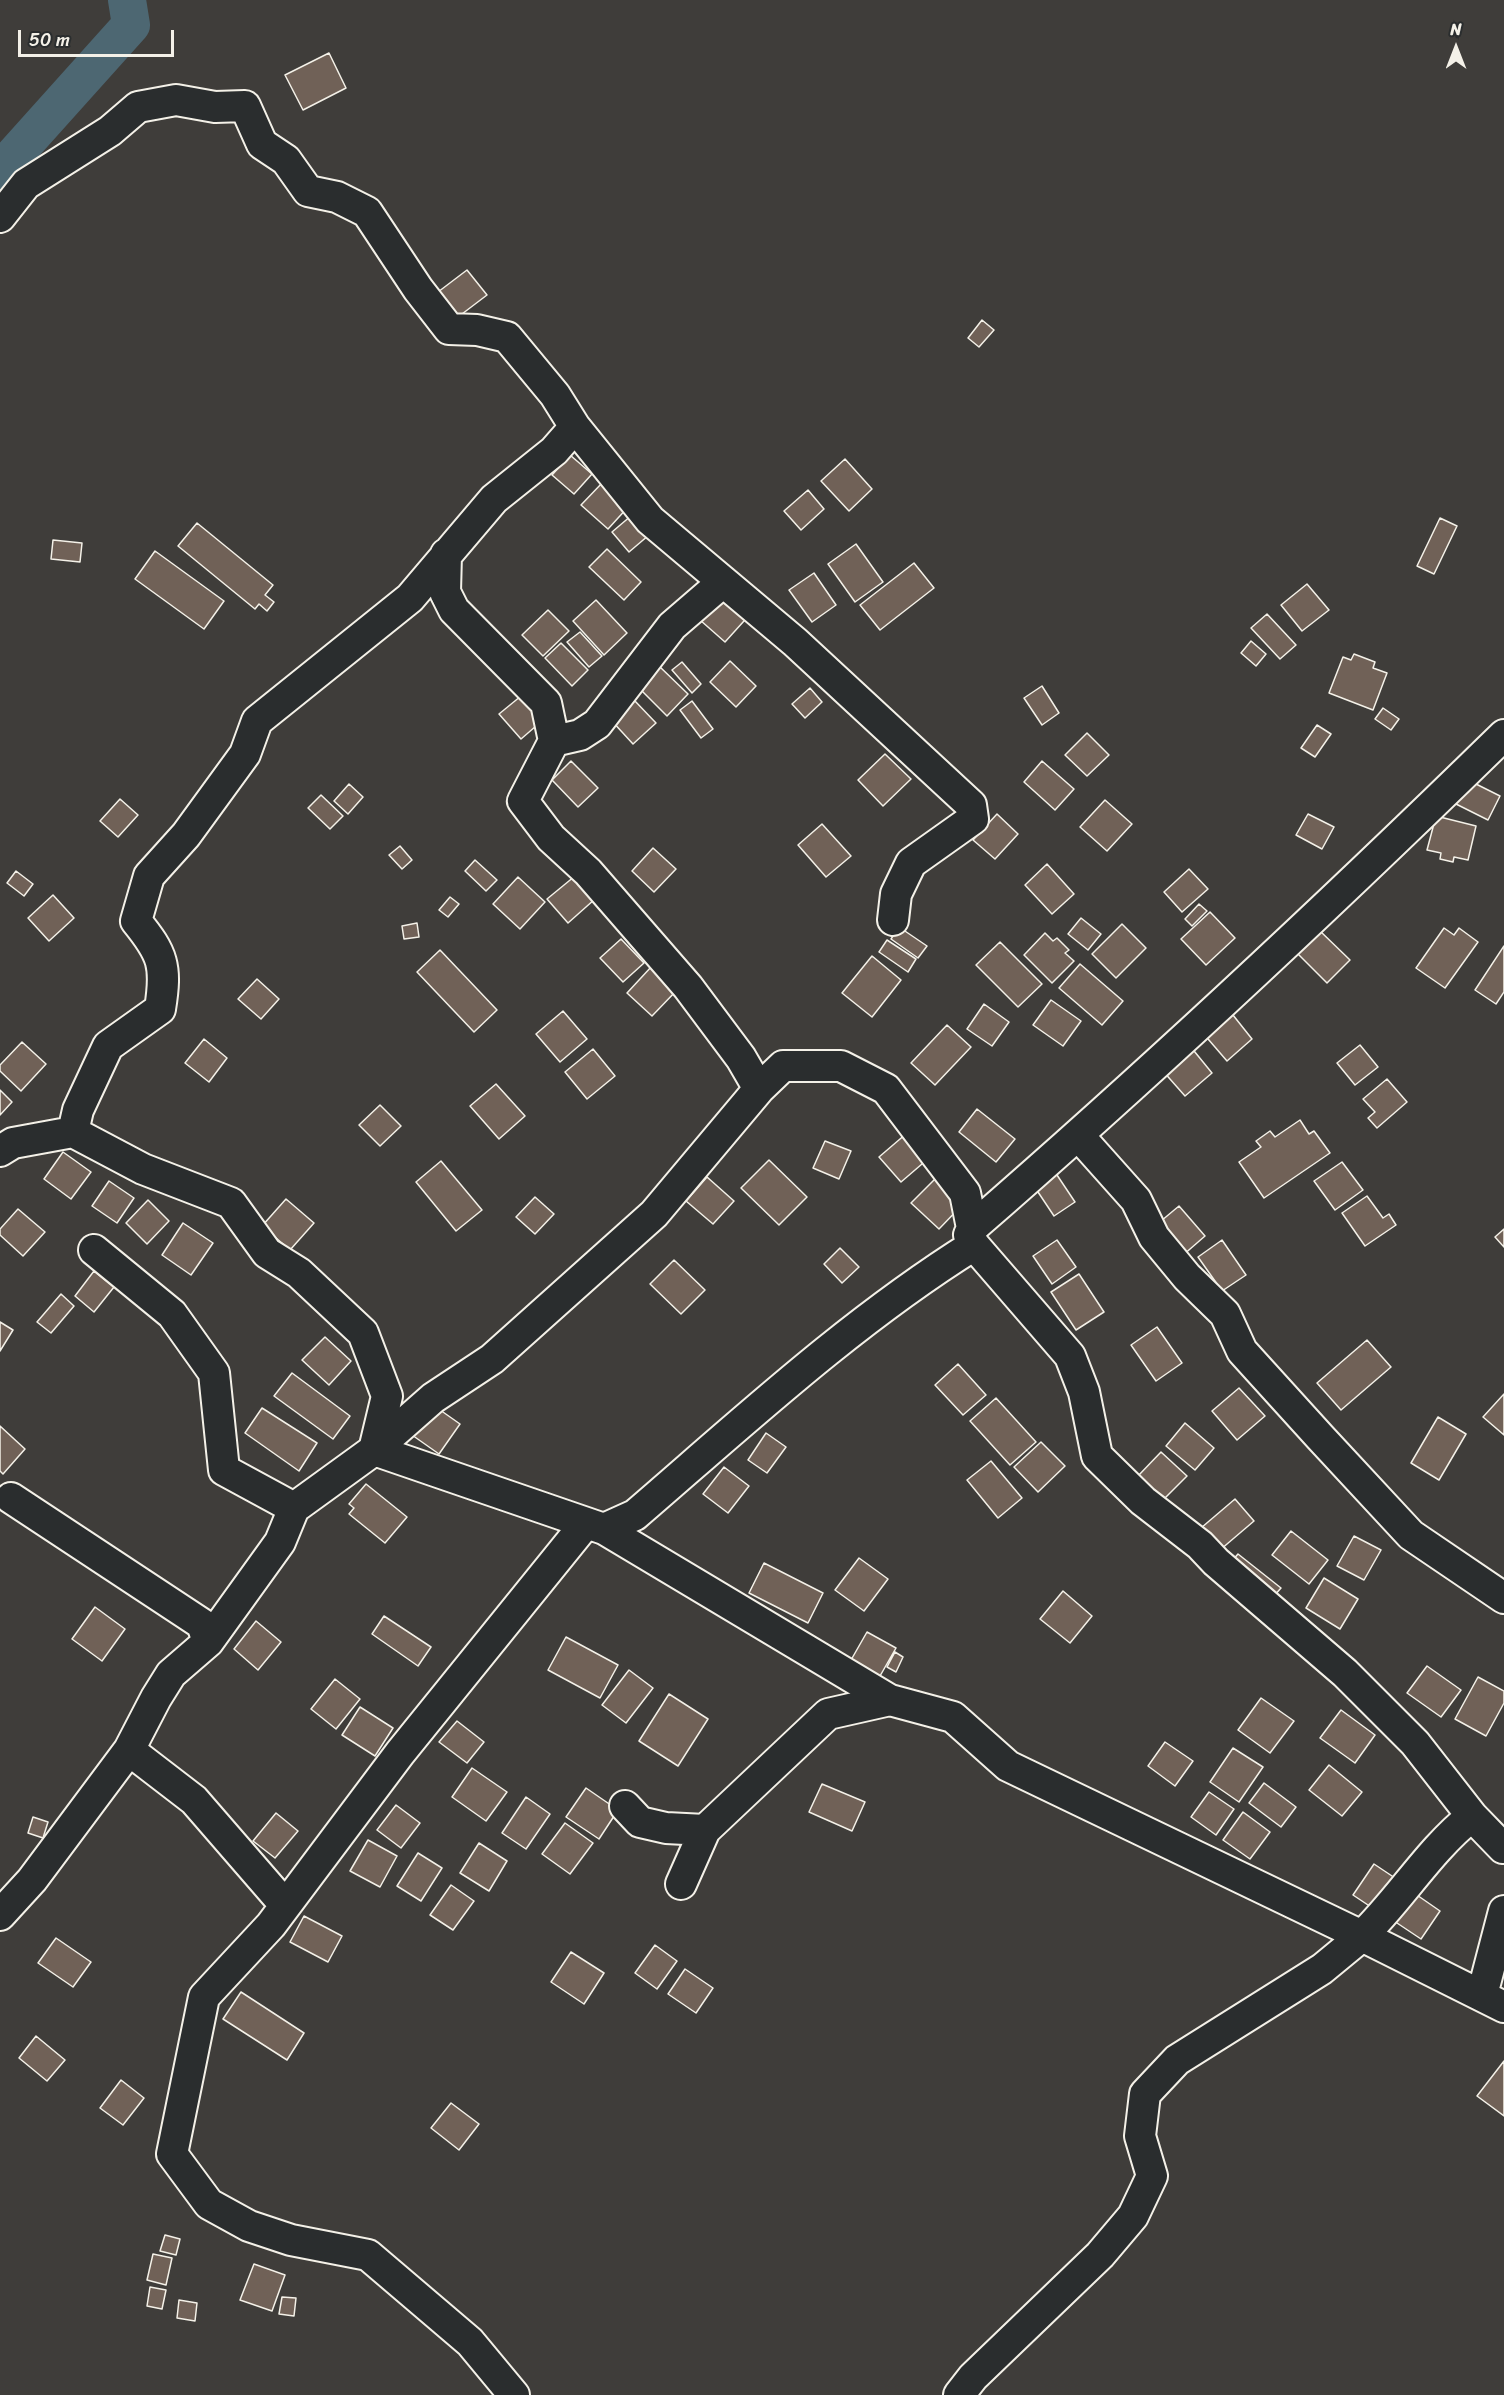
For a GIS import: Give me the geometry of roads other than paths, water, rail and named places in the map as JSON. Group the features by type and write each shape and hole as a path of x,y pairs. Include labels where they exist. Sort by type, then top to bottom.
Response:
{"street":[{"path":"0,217 26,184 110,131 138,107 176,100 215,107 245,106 262,144 286,160 309,191 337,196 367,212 418,289 449,328 477,330 507,337 555,395 575,427 650,520 795,642 971,805 973,819 911,863 896,894 893,920"},
{"path":"73,1132 78,1110 108,1046 160,1009 165,978 156,946 136,921 149,876 186,835 245,754 257,721 410,598 494,499 554,451 575,427"},
{"path":"446,554 445,592 454,609 546,703 554,741 523,801 551,838 588,872 688,987 741,1058 759,1089"},
{"path":"554,741 580,735 597,724 672,626 723,582"},
{"path":"410,598 436,601 454,609"},
{"path":"514,2395 470,2342 368,2255 291,2241 249,2226 209,2204 172,2154 204,1997 270,1925 400,1753 595,1526 635,1515 795,1378 941,1265 1078,1135 1304,930 1504,735"},
{"path":"0,1915 32,1880 129,1750 171,1674 208,1641 280,1542 294,1508 374,1450 433,1398 492,1359 654,1214 759,1089 783,1066 841,1066 886,1089 965,1192 973,1236 1070,1356 1084,1392 1097,1456 1143,1501 1200,1545 1215,1562 1345,1673 1415,1743 1472,1816 1504,1849"},
{"path":"0,1151 13,1143 73,1132 143,1169 231,1203 267,1253 299,1273 363,1333 387,1396 374,1450"},
{"path":"1078,1135 1136,1200 1154,1237 1186,1277 1225,1314 1242,1351 1320,1437 1411,1535 1504,1598"},
{"path":"94,1250 172,1314 214,1373 224,1470 294,1508"},
{"path":"374,1450 595,1526 890,1700 953,1717 1008,1766 1493,2001 1504,1911"},
{"path":"11,1498 202,1624 208,1641"},
{"path":"681,1884 705,1830 828,1714 890,1700"},
{"path":"129,1750 194,1800 285,1905"},
{"path":"625,1806 640,1822 666,1828 705,1830"},
{"path":"959,2395 973,2377 1100,2255 1133,2216 1152,2176 1140,2136 1145,2094 1176,2060 1322,1969 1362,1936 1380,1918 1448,1835 1472,1816"}],"waterway":[{"path":"0,171 131,25 127,0"}]}
